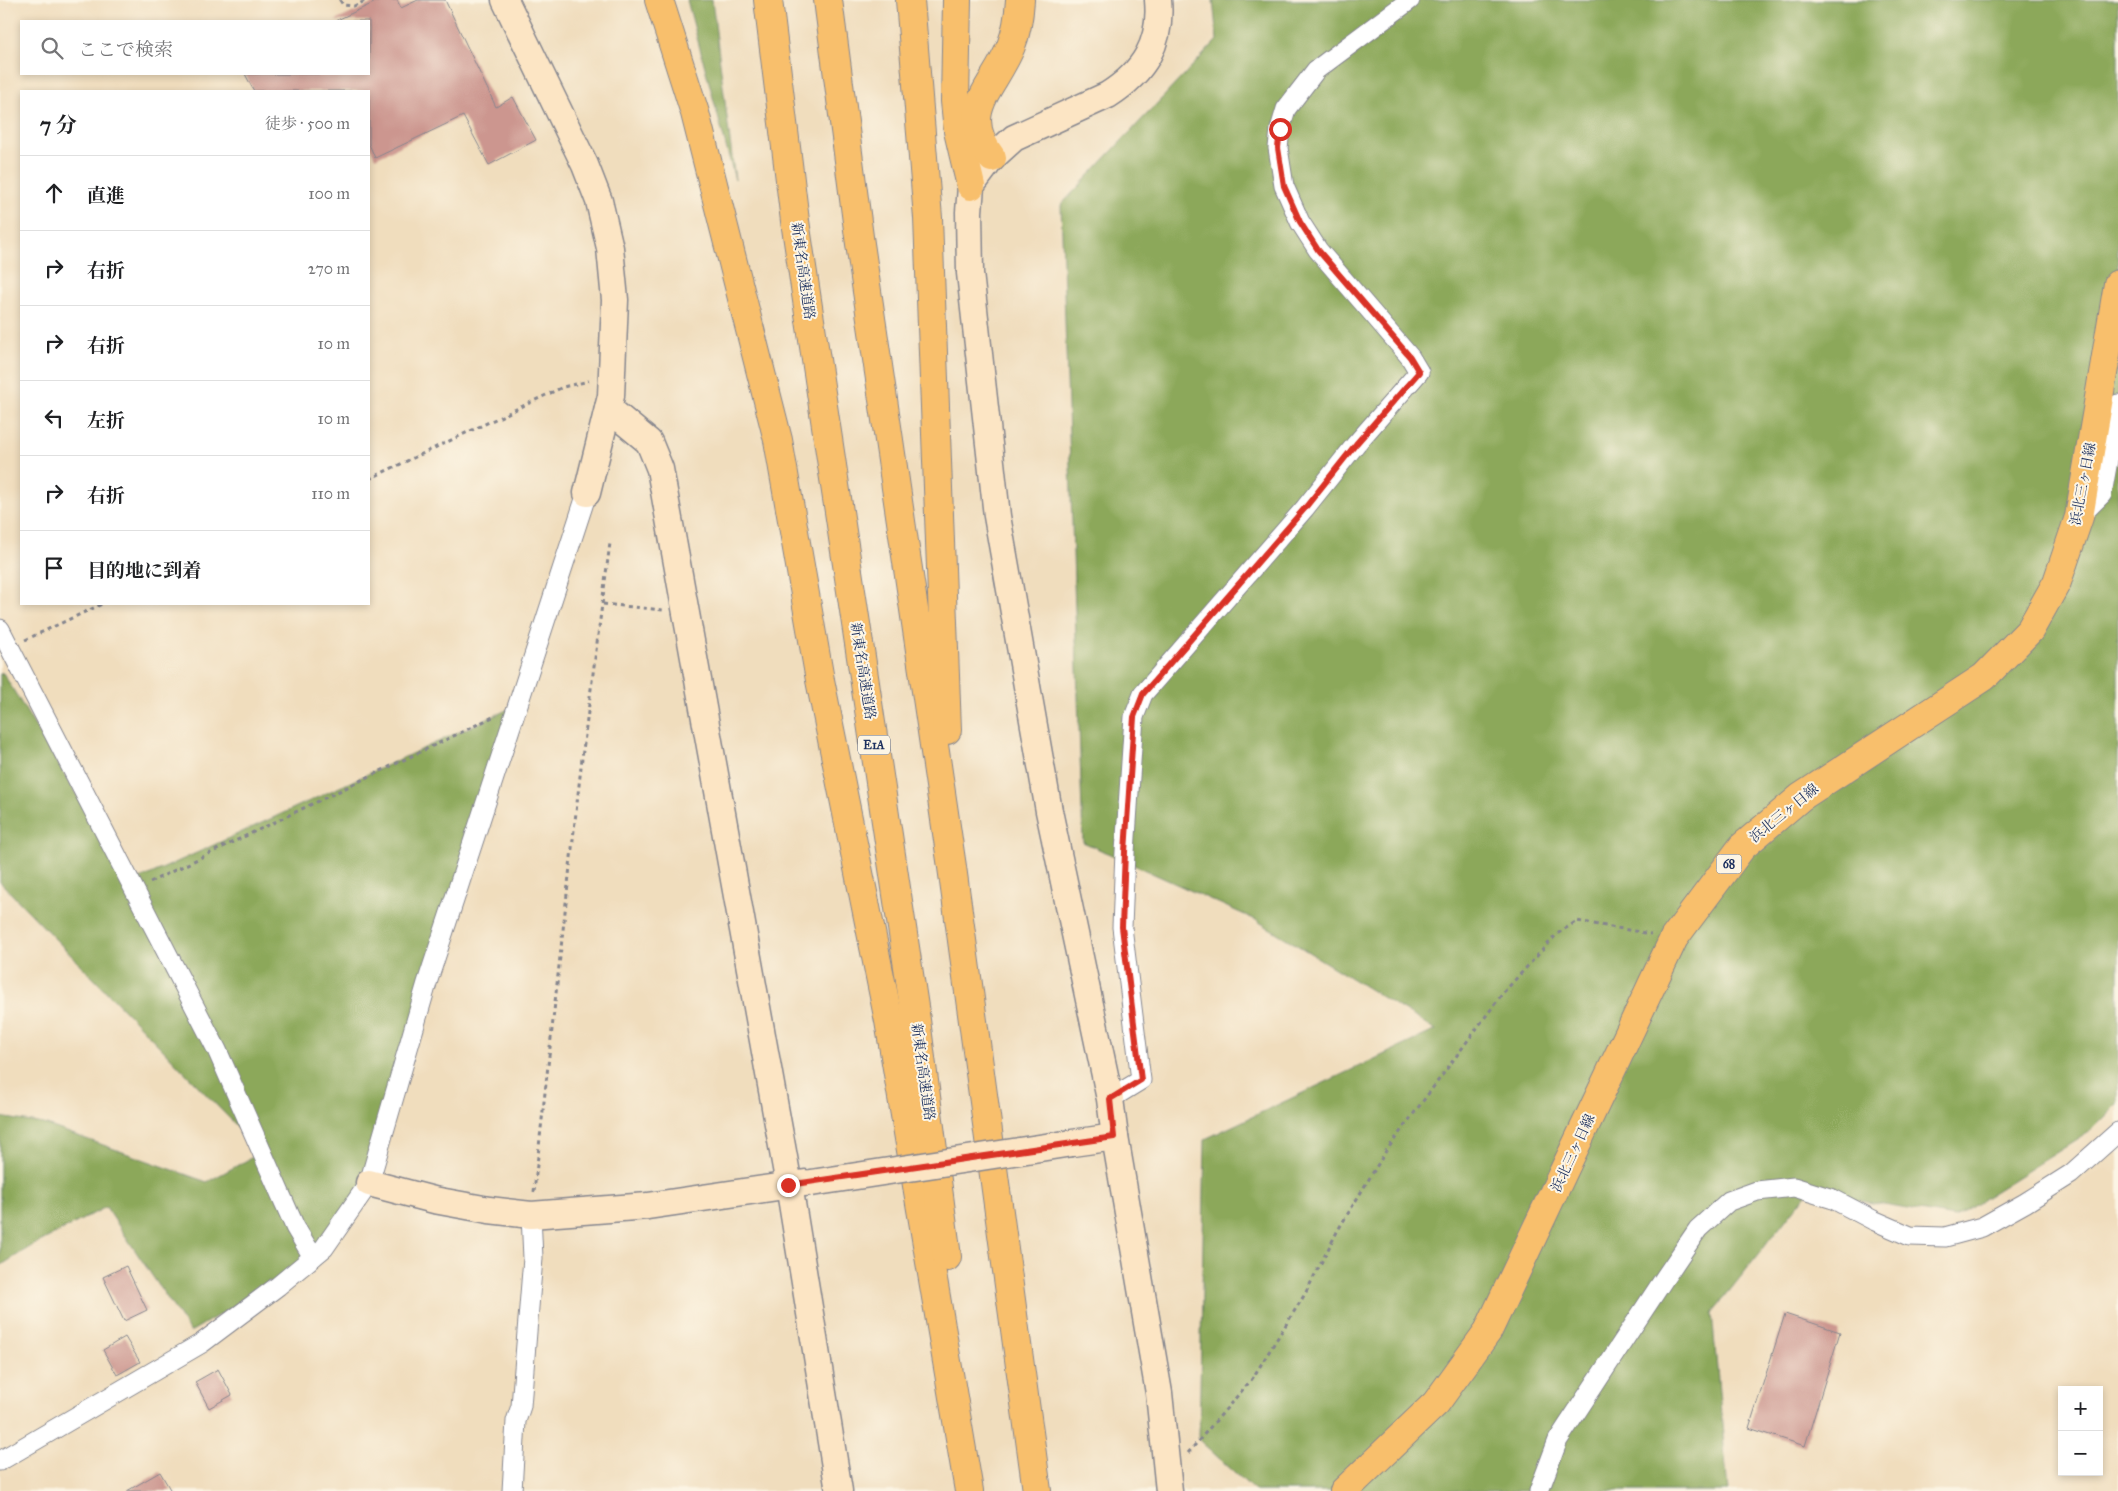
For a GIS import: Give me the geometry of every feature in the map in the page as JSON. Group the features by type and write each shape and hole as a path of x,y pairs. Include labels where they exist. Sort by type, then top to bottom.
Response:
{"main road":[{"path":"659,0 695,113 778,440 820,680 889,1021 969,1491"},
{"name":"新東名高速道路","path":"768,0 797,231 916,1020 978,1491"},
{"path":"828,0 858,238 952,867 1036,1491"},
{"path":"910,0 928,218 952,867"},
{"path":"957,0 955,101 959,140 971,186"},
{"path":"992,158 982,145 977,130 977,116 982,99 1011,47 1018,27 1020,0"},
{"name":"浜北三ヶ日線","path":"1356,1487 1436,1403 1488,1332 1674,938 1742,847 1800,797 1984,677 2030,630 2057,582 2079,517 2118,284"}],"street":[{"path":"0,1461 202,1343 278,1286 324,1248 368,1183 427,983 587,493 608,408 612,375 615,300 610,248 599,201 585,165 505,0"},
{"path":"1158,0 1156,36 1149,54 1133,75 1108,95 1014,138 992,158 971,186 969,212 970,273 996,516 1049,811 1110,1099 1114,1137 1159,1393 1168,1484"},
{"path":"1110,1099 1141,1080 1122,927 1134,717 1143,694 1305,508 1356,444 1419,372 1410,357 1318,250 1304,229 1284,186 1278,148 1280,129 1286,109 1316,70 1410,0"},
{"path":"2079,517 2102,494 2118,404"},
{"path":"608,408 649,442 660,469 686,612 800,1184 839,1491"},
{"path":"0,629 217,1050 295,1227 313,1257"},
{"path":"1539,1491 1558,1440 1666,1276 1698,1229 1730,1201 1757,1191 1794,1188 1833,1200 1872,1220 1910,1236 1945,1237 1982,1227 2025,1203 2071,1174 2118,1132"},
{"path":"368,1183 434,1200 531,1215 648,1206 1114,1137"},
{"path":"512,1491 516,1421 521,1406 533,1258 531,1215"}],"path":[{"path":"340,0 342,5 354,6 367,0"},
{"path":"370,479 563,388 612,375"},
{"path":"531,1215 582,758 610,543"},
{"path":"603,604 686,612"},
{"path":"9,648 100,605"},
{"path":"134,890 519,705"},
{"path":"1168,1484 1252,1380 1305,1294 1338,1230 1386,1151 1503,993 1557,934 1576,921 1674,938"}],"green space":[{"path":"687,0 712,0 735,180"},
{"path":"1213,0 2118,0 2118,1104 2091,1131 1954,1217 1808,1192 1712,1313 1728,1491 1255,1491 1199,1440 1205,1139 1436,1030 1256,920 1083,842 1061,205 1217,40"},
{"path":"3,673 129,881 140,879 509,709 371,1176 302,1266 190,1332 106,1207 30,1247 0,1266 0,1117 44,1124 207,1182 262,1152 0,882 0,674"}],"building":[{"path":"380,0 397,0 401,8 418,0 445,0 496,107 513,97 536,140 489,165 463,116 375,158 370,146 370,90 253,90 246,75 370,75 370,20 337,20"},
{"path":"126,1266 147,1310 124,1321 103,1277"},
{"path":"1785,1314 1840,1332 1805,1446 1749,1428"},
{"path":"125,1337 140,1362 117,1375 103,1350"},
{"path":"218,1369 232,1395 209,1408 195,1382"},
{"path":"160,1472 171,1491 127,1491"}],"route":[{"path":"788,1185 1114,1137 1110,1099 1141,1080 1122,927 1134,717 1143,694 1305,508 1356,444 1419,372 1410,357 1318,250 1300,222 1284,186 1278,148 1280,129"}]}
